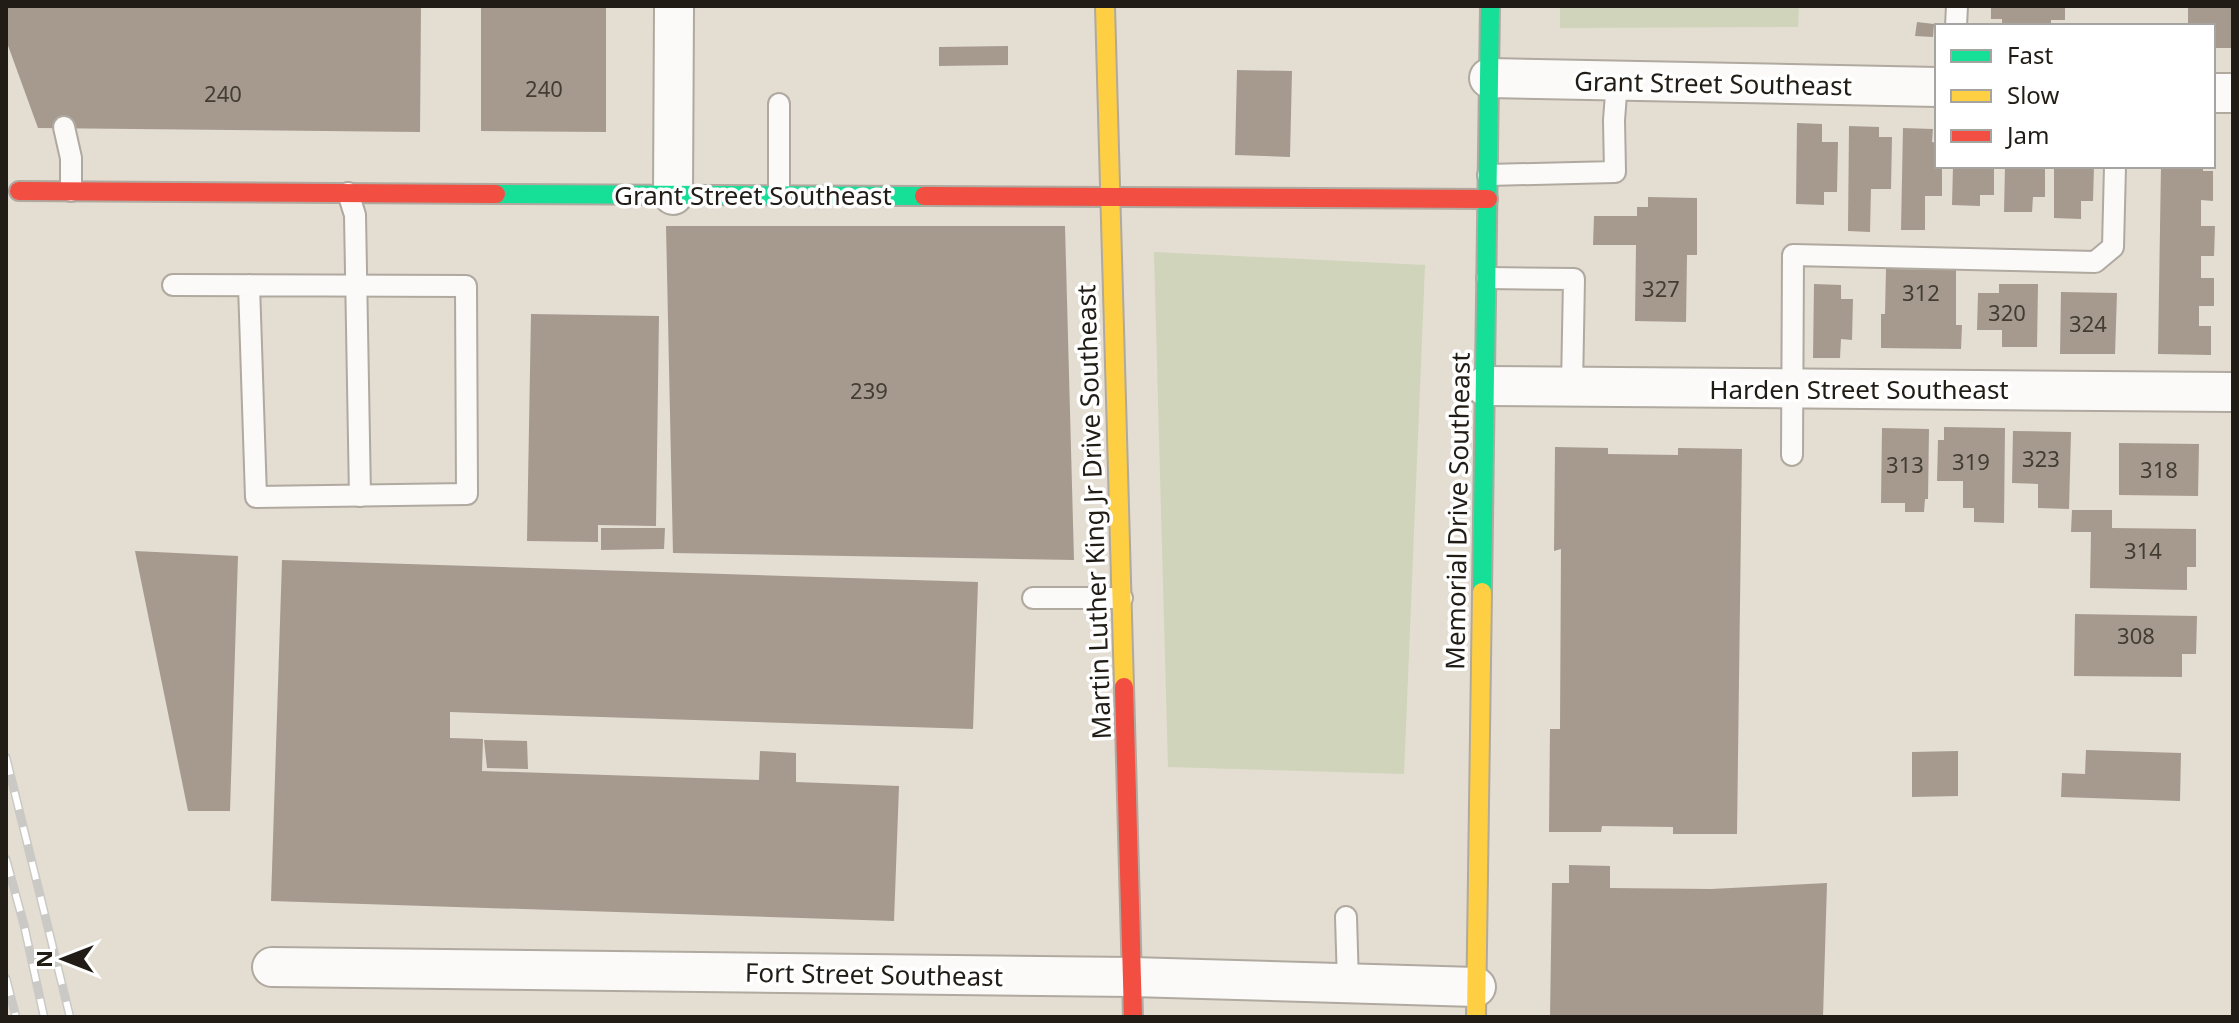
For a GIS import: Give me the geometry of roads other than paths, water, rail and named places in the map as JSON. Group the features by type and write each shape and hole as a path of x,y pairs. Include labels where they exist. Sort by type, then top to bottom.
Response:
{"main road":[{"name":"Martin Luther King Jr Drive Southeast","path":"1105,6 1133,1017"},
{"name":"Memorial Drive Southeast","path":"1476,1002 1490,6"},
{"name":"Grant Street Southeast","path":"19,191 1488,199"}],"street":[{"path":"673,195 674,6"},
{"name":"Grant Street Southeast","path":"1489,78 1935,87"},
{"name":"Harden Street Southeast","path":"1485,386 2233,392"},
{"name":"Fort Street Southeast","path":"272,967 1132,977 1348,983 1476,1002"}],"lane":[{"path":"1488,175 1615,172 1617,81"},
{"path":"779,104 779,195"},
{"path":"64,127 71,158 71,191"},
{"path":"1792,455 1793,255 2095,262 2113,247 2115,168"},
{"path":"348,193 355,215 360,496"},
{"path":"1487,278 1574,279 1572,387"},
{"path":"173,285 249,285 355,286 466,286 467,494 256,497 249,285"},
{"path":"1033,598 1122,598"},
{"path":"1346,917 1348,983"}],"railway":[{"path":"6,757 70,1017"},
{"path":"6,859 44,1017"},
{"path":"6,978 16,1017"}]}
